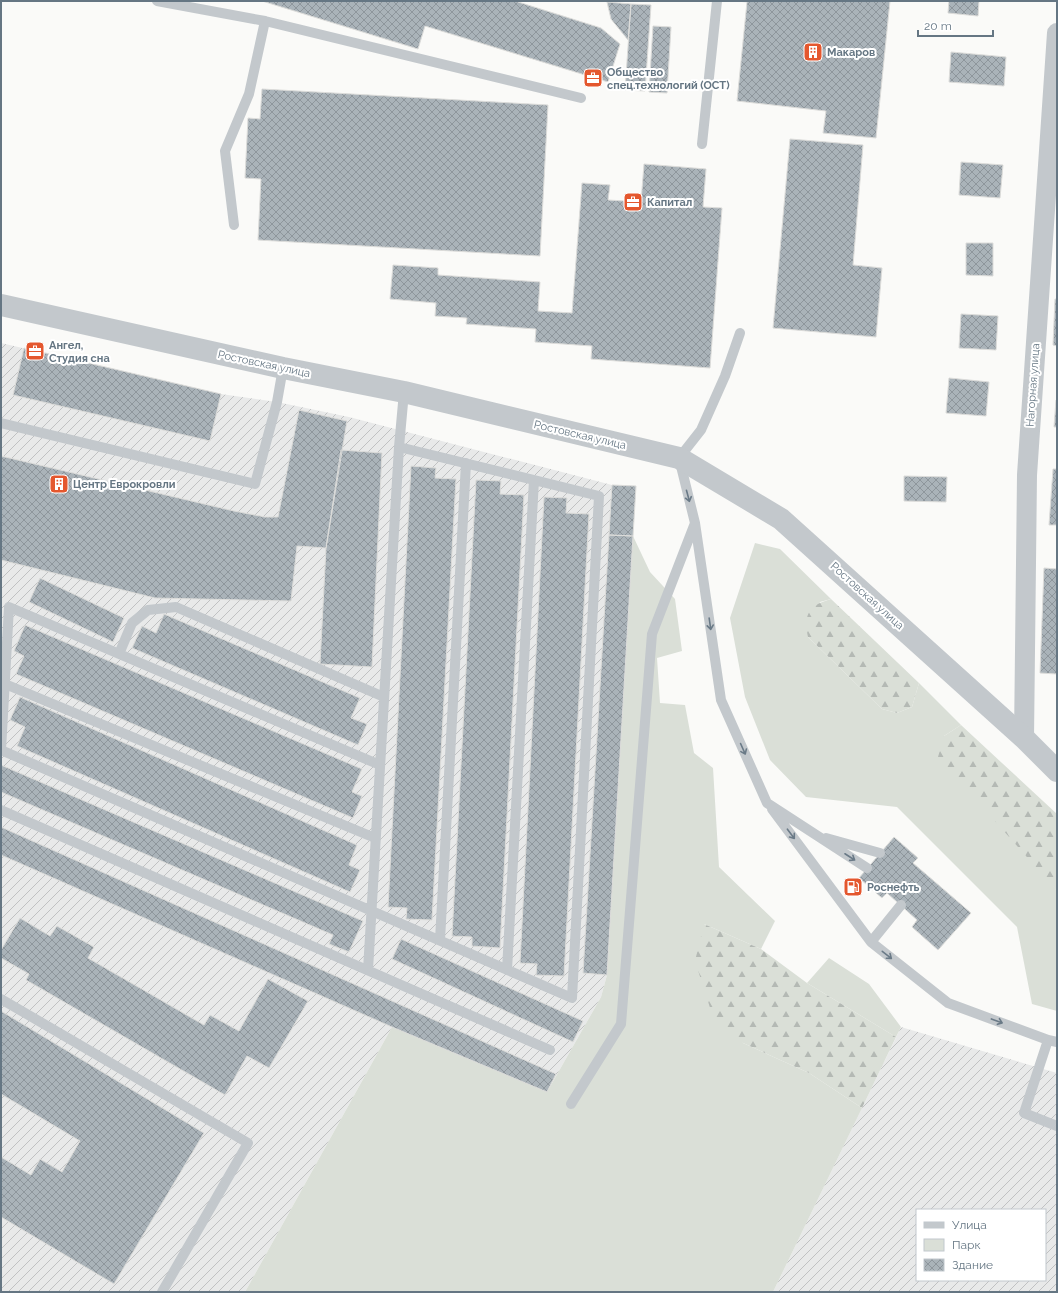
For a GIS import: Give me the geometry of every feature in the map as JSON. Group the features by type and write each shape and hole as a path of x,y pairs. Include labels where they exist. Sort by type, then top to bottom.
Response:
{"street":[{"name":"Нагорная улица","path":"1024,738 1027,475 1057,33"},
{"name":"Ростовская улица","path":"1,305 283,368 404,392 679,458 781,519 1024,738 1057,771"}],"lane":[{"path":"157,1 265,21 581,98"},
{"path":"702,144 716,1"},
{"path":"234,226 225,151 249,94 265,21"},
{"path":"740,332 725,376 701,430 679,458 695,523 722,700 767,803 871,942 948,1003 1052,1041 1024,1113 1057,1126"},
{"path":"1,423 255,484 277,402 283,368"},
{"path":"368,970 399,447 404,392"},
{"path":"380,765 9,607 1,750 572,998 599,496 399,447"},
{"path":"440,940 466,463"},
{"path":"508,970 534,480"},
{"path":"571,1104 621,1024 652,634 695,523"},
{"path":"119,654 132,623 148,610 176,607 384,697"},
{"path":"5,684 376,838"},
{"path":"767,803 867,868"},
{"path":"1,810 550,1050"},
{"path":"816,835 880,853"},
{"path":"871,942 900,905"},
{"path":"1,999 248,1143 162,1292"}],"shaded area":[{"path":"1,343 221,394 277,402 349,417 612,485 609,535 633,536 607,975 601,997 547,1092 392,1027 245,1292 1,1292"},
{"path":"901,1027 1057,1073 1057,1292 773,1292"}],"green space":[{"path":"633,536 650,572 675,599 682,651 657,658 660,703 685,705 694,753 713,768 719,867 775,921 761,949 704,924 743,1043 809,1073 862,1108 773,1292 245,1292 392,1027 547,1092 601,997 607,975"},
{"path":"755,543 780,549 831,599 820,602 808,637 882,709 897,713 912,707 919,683 961,725 944,736 1057,891 1057,1011 1032,1004 1017,927 897,807 806,797 770,760 745,697 730,618"},
{"path":"831,599 919,683 912,707 897,713 882,709 808,637 806,623 809,612 817,604"},
{"path":"961,725 1057,814 1057,891 938,757 944,736"},
{"path":"704,924 761,949 807,983 896,1037 862,1108 809,1073 743,1043 713,1017 695,961"},
{"path":"829,958 869,984 901,1027 896,1037 807,983"}],"building":[{"path":"262,1 515,1 601,28 620,44 608,82 425,26 418,49"},
{"name":"Макаров","path":"737,1 890,1 876,138 823,133 826,111 737,101 747,2"},
{"path":"949,1 979,1 978,16 948,13"},
{"path":"607,2 631,4 628,40 611,19"},
{"path":"631,4 651,5 645,91 625,90"},
{"path":"653,26 671,27 667,93 649,92"},
{"path":"951,52 1006,57 1004,86 949,82"},
{"path":"262,89 548,105 540,256 258,240 261,179 245,178 248,118 260,119"},
{"path":"790,139 863,145 853,265 882,268 876,337 773,328"},
{"path":"961,162 1003,165 1000,198 959,195"},
{"path":"644,164 706,169 703,207 722,208 710,368 591,359 592,346 535,342 536,329 466,324 467,318 435,316 436,303 390,299 393,265 438,268 438,275 540,282 538,311 572,313 582,183 610,185 608,200 641,202"},
{"path":"966,243 993,243 993,276 966,275"},
{"path":"1055,299 1057,299 1057,346 1053,345"},
{"path":"961,314 998,316 996,350 959,348"},
{"path":"24,348 221,394 210,441 13,395"},
{"path":"949,378 989,382 986,416 946,413"},
{"path":"1056,400 1057,427 1054,427"},
{"name":"Центр Еврокровли","path":"299,410 347,421 326,548 297,546 291,601 155,598 1,560 1,456 234,511 265,517 278,517"},
{"path":"341,450 382,453 372,667 320,664 326,548"},
{"path":"411,466 436,468 435,478 456,479 432,920 406,919 407,908 388,907"},
{"path":"1053,469 1057,469 1057,525 1049,525"},
{"path":"904,476 947,477 946,502 904,501"},
{"path":"476,480 501,481 500,494 524,495 500,948 472,946 472,937 452,936"},
{"path":"612,485 636,486 633,536 609,535"},
{"path":"544,497 567,498 566,513 589,514 564,976 536,975 537,964 520,963"},
{"path":"609,535 633,536 607,975 583,973"},
{"path":"1044,568 1057,569 1057,674 1040,673"},
{"path":"40,578 124,618 113,642 29,602"},
{"path":"164,614 360,698 351,718 367,724 358,745 132,648 142,626 156,633"},
{"path":"25,625 362,769 352,792 362,796 353,818 16,674 24,656 14,651"},
{"path":"20,697 357,845 349,865 360,870 350,892 17,746 25,727 10,720"},
{"path":"1,765 363,921 349,952 329,944 333,935 1,792"},
{"path":"1,827 556,1074 547,1092 392,1027 1,855"},
{"path":"894,837 918,858 913,863 971,913 938,950 912,927 917,920 887,893 882,898 859,878"},
{"path":"20,918 50,936 57,926 94,947 88,958 204,1025 210,1015 239,1031 268,979 308,1001 269,1068 247,1056 225,1095 26,980 29,974 1,958 1,950"},
{"path":"401,939 583,1021 573,1042 392,959"},
{"path":"1,1011 204,1133 114,1284 1,1217 1,1157 31,1175 40,1159 62,1172 80,1141 1,1094"}],"place":[{"name":"Макаров","path":"813,52"},
{"name":"Общество спец.технологий (ОСТ)","path":"593,78"},
{"name":"Капитал","path":"633,202"},
{"name":"Ангел, Студия сна","path":"35,351"},
{"name":"Центр Еврокровли","path":"59,484"},
{"name":"Роснефть","path":"853,887"}]}
